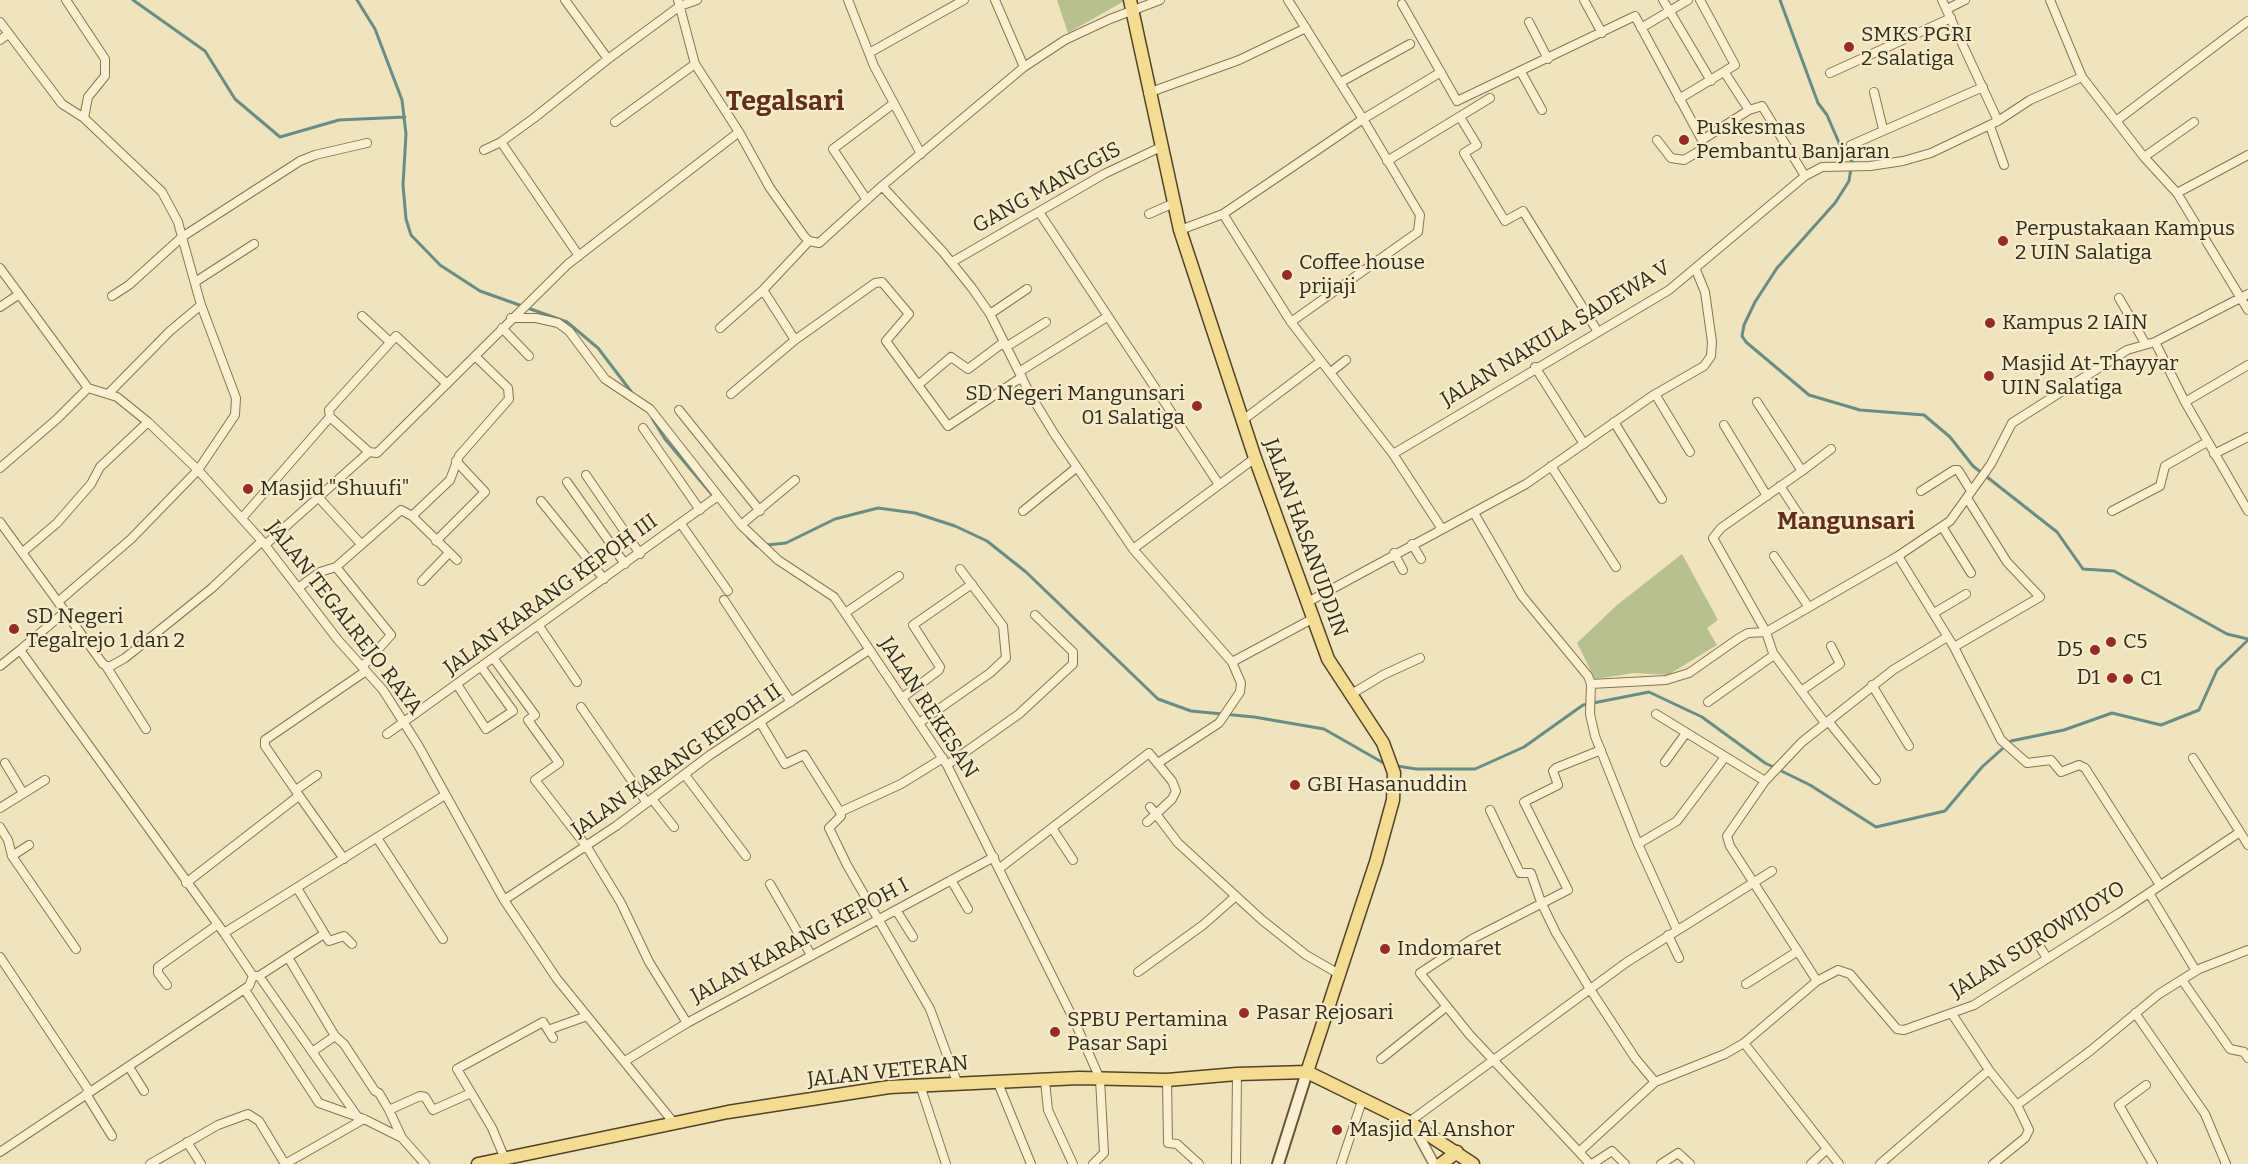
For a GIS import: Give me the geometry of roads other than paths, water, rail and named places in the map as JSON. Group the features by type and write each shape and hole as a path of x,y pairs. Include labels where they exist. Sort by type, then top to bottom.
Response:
{"main road":[{"name":"JALAN HASANUDDIN","path":"1131,6 1148,93 1180,230 1255,458 1328,659 1390,757 1394,773 1393,800 1307,1072"},
{"name":"JALAN VETERAN","path":"478,1164 674,1123 843,1094 920,1085 1100,1078 1167,1080 1237,1074 1307,1072"},
{"path":"1278,1164 1307,1072 1411,1124 1473,1164"},
{"path":"1442,1164 1457,1152"}],"street":[{"path":"66,0 105,59 105,76 88,97 84,117"},
{"path":"565,0 608,59"},
{"path":"484,150 501,142 679,3 697,0"},
{"path":"848,0 893,104 921,154"},
{"path":"869,53 964,0"},
{"path":"995,0 1024,67"},
{"path":"679,3 695,64 739,132 770,188 809,241 819,243 825,240 882,186 1024,67 1065,40 1110,19 1131,6 1160,0"},
{"path":"1288,0 1341,82 1420,215 1418,232 1291,322"},
{"path":"1584,0 1602,33"},
{"path":"1663,0 1711,81"},
{"path":"1641,27 1688,0"},
{"path":"1679,99 1725,73 1735,63 1700,0"},
{"path":"1942,0 1998,121"},
{"path":"1947,9 1965,0"},
{"path":"2050,0 2082,77 2144,157 2177,193 2245,295 2248,310"},
{"path":"1402,4 1457,100 1521,72 1635,16 1702,140 1701,150 1679,161 1668,155 1657,140"},
{"path":"1830,73 1951,18"},
{"path":"2116,121 2248,21"},
{"path":"0,22 62,104 84,117 162,192 178,222 201,305 230,378 237,407 231,423 198,470 131,538 59,601"},
{"path":"1529,22 1548,59"},
{"path":"1148,93 1239,60 1306,28"},
{"path":"0,40 8,34"},
{"path":"1341,82 1410,44"},
{"path":"615,122 695,64"},
{"path":"1180,230 1222,214 1363,119 1441,72"},
{"path":"1521,72 1542,110"},
{"path":"1725,73 1749,110"},
{"name":"JALAN NAKULA SADEWA V","path":"1393,454 1535,367 1668,290 1696,270 1805,176 1822,167 1852,167 1903,161 1931,153 1990,126 2030,100 2082,77"},
{"path":"1851,145 1983,87"},
{"path":"1874,92 1883,129"},
{"path":"1387,161 1490,98"},
{"path":"867,200 833,149 893,104"},
{"path":"1702,140 1749,110 1762,106 1773,119 1805,176"},
{"path":"1460,117 1477,145 1464,153 1505,221 1522,210 1598,332"},
{"path":"2144,157 2194,122"},
{"path":"1990,126 2004,165"},
{"path":"447,384 396,336 329,410 330,417 369,452 377,453 447,384 475,356 537,291 579,255 739,132"},
{"path":"501,142 579,255"},
{"path":"112,296 129,285 182,237 300,161 315,155 368,143"},
{"name":"GANG MANGGIS","path":"952,262 1104,174 1161,147"},
{"path":"2177,193 2248,155"},
{"path":"882,186 952,262 990,314 1020,374 1076,468 1133,549 1232,663 1241,683 1240,692 1228,711 1219,723 1158,763"},
{"path":"1149,214 1174,203"},
{"path":"1039,212 1218,483"},
{"path":"1222,214 1291,322 1393,454 1442,530"},
{"path":"720,328 763,290 809,241"},
{"path":"195,282 254,244"},
{"path":"0,268 88,388 57,419 0,468"},
{"path":"1306,603 1394,553 1474,513 1551,466 1655,394 1704,366 1711,356 1705,292 1696,270"},
{"path":"731,394 795,340 875,283 882,282 909,314 885,341 948,426 1020,374 1107,317"},
{"path":"990,314 1028,289"},
{"path":"763,290 795,340"},
{"path":"0,307 18,295"},
{"path":"1591,684 1674,678 1689,673 1748,633 1766,633 1808,606 1898,556 1943,528 1991,464 2012,423 2127,350 2155,342 2245,295"},
{"path":"2119,298 2145,343"},
{"path":"110,393 170,331 201,305"},
{"name":"JALAN REKESAN","path":"514,315 558,322 569,331 605,379 650,409 667,428 715,499 778,560 834,597 945,762 1000,868 1100,1078"},
{"path":"362,316 390,342"},
{"path":"918,385 951,357 968,369 1005,344 1046,322"},
{"path":"502,328 529,356"},
{"path":"2155,342 2207,442 2248,511"},
{"path":"412,516 450,480 456,461 510,395 508,388 475,356"},
{"path":"1330,372 1346,360"},
{"path":"1243,420 1321,361"},
{"path":"2185,402 2248,365"},
{"path":"1535,367 1584,444"},
{"name":"JALAN TEGALREJO RAYA","path":"88,388 110,393 148,422 198,470 263,543 364,669 405,722 504,900 557,979 674,1123"},
{"path":"1655,394 1690,452"},
{"path":"1757,402 1802,471"},
{"path":"679,410 760,511"},
{"path":"242,518 330,417"},
{"path":"24,551 57,523 91,484 100,467 148,422"},
{"path":"1614,422 1662,499"},
{"path":"1724,425 1767,496"},
{"path":"643,428 700,510"},
{"path":"2214,454 2248,437"},
{"path":"2112,511 2160,486 2165,466 2207,442"},
{"path":"1831,449 1721,528 1713,538 1766,633 1774,655 1826,722 1876,780"},
{"path":"106,666 113,666 125,658 212,588 319,498 369,452"},
{"path":"1133,549 1218,483 1255,458"},
{"path":"436,541 485,492 456,461"},
{"path":"1551,466 1616,567"},
{"path":"1023,511 1076,468"},
{"path":"1921,491 1954,470 1958,470 2007,562 2040,597 1954,647"},
{"path":"586,475 640,554"},
{"path":"741,525 795,480"},
{"path":"567,482 625,564"},
{"path":"1780,486 1805,524"},
{"path":"319,498 361,544"},
{"name":"JALAN KARANG KEPOH III","path":"387,734 458,686 715,499"},
{"path":"541,501 604,579"},
{"path":"298,588 320,572 336,567 400,510 412,516 457,560"},
{"path":"1474,513 1522,596 1584,669 1591,684 1590,714 1601,750 1638,844 1677,930"},
{"path":"0,522 24,551 106,666 146,729"},
{"path":"681,524 728,591"},
{"path":"1943,528 1971,573"},
{"path":"1412,544 1421,559"},
{"path":"422,581 449,553"},
{"path":"1394,553 1403,570"},
{"path":"1774,556 1808,606"},
{"path":"1898,556 1954,647 2001,740 2030,764 2049,760 2061,772 2079,765 2085,768 2160,885"},
{"path":"336,567 391,635 364,669 265,740 265,746 344,859"},
{"path":"919,723 990,673 1006,658 1003,626 960,569"},
{"path":"845,613 899,576"},
{"path":"902,698 940,667 913,625 972,584"},
{"path":"1934,614 1966,594"},
{"path":"724,600 791,702"},
{"path":"0,666 66,611"},
{"path":"840,812 945,762 1019,714 1073,664 1073,652 1035,615"},
{"path":"1232,663 1312,619"},
{"path":"538,626 577,682"},
{"path":"1579,1152 1655,1082 1744,1043 1817,981 1730,846 1727,836 1779,764 1872,685 1947,637"},
{"path":"1801,691 1840,664 1832,646"},
{"path":"20,650 186,883 361,1118"},
{"name":"JALAN KARANG KEPOH II","path":"504,900 587,847 684,775 868,650"},
{"path":"1708,702 1774,655"},
{"path":"1350,695 1383,675 1420,658"},
{"path":"494,659 535,715 528,720 560,763 535,780 587,847 621,903 649,962 687,1023"},
{"path":"458,686 486,729 513,711 482,668"},
{"path":"1872,685 1909,746"},
{"path":"581,708 650,801 674,827"},
{"path":"1656,714 1725,757 1768,778"},
{"path":"760,722 785,764 804,755 840,812 841,816 830,824 830,831 930,1009 957,1082"},
{"path":"1665,762 1686,733"},
{"path":"1601,750 1556,768 1553,771 1558,785 1524,802 1568,888 1472,939 1420,973 1446,1007 1493,1060 1591,1164 1612,1151 1625,1164"},
{"path":"1000,868 1148,753 1158,763 1176,791 1172,799 1147,822"},
{"path":"1638,844 1677,820 1725,757"},
{"path":"2193,758 2243,833 2248,845"},
{"path":"5,763 23,793"},
{"path":"186,883 290,805 297,792 317,775"},
{"path":"684,775 746,856"},
{"path":"0,808 45,780"},
{"path":"224,933 446,795"},
{"path":"1150,807 1178,843 1262,920 1306,955 1339,974"},
{"path":"1490,810 1520,873 1531,873 1541,902 1590,989 1635,1058 1655,1082"},
{"path":"0,826 8,840 12,856 76,949"},
{"path":"1052,828 1073,861"},
{"name":"JALAN SUROWIJOYO","path":"1817,981 1838,970 1845,970 1899,1030 1952,1014 1974,1005 2243,833"},
{"path":"377,838 443,939"},
{"path":"12,856 29,845"},
{"name":"JALAN KARANG KEPOH I","path":"625,1061 687,1023 994,857"},
{"path":"1434,1164 1411,1124 1590,989 1668,935 1772,871"},
{"path":"951,880 968,909"},
{"path":"770,884 811,956"},
{"path":"297,888 331,942 346,936 352,944"},
{"path":"2149,893 2196,971"},
{"path":"1138,972 1203,925 1236,896"},
{"path":"896,910 913,937"},
{"path":"167,985 158,973 158,967 217,925"},
{"path":"0,1152 245,990 253,983 256,976 289,958 324,934"},
{"path":"1668,935 1679,958"},
{"path":"2035,939 2047,958"},
{"path":"2017,1105 2090,1051 2135,1013 2182,980 2196,971 2248,950"},
{"path":"1746,984 1798,951"},
{"path":"0,957 88,1093 112,1136"},
{"path":"289,958 335,1036 344,1044 375,1091 379,1093 402,1138 425,1164"},
{"path":"2182,980 2230,1049 2244,1052 2248,1058"},
{"path":"245,990 320,1103 361,1118 402,1138"},
{"path":"1381,1059 1446,1007"},
{"path":"2135,1013 2205,1114 2226,1164"},
{"path":"1952,1014 1989,1070 2017,1105 2029,1130 2027,1136 1994,1164"},
{"path":"548,1030 587,1016"},
{"path":"505,1159 492,1128 458,1071 459,1068 543,1022 553,1038"},
{"path":"312,1052 335,1036"},
{"path":"1744,1043 1839,1164"},
{"path":"129,1066 144,1091"},
{"path":"1880,1164 1989,1070"},
{"path":"1236,1164 1237,1074"},
{"path":"1093,1164 1104,1154 1100,1078"},
{"path":"1167,1080 1168,1143 1177,1144 1199,1164"},
{"path":"1045,1081 1052,1121 1073,1164"},
{"path":"998,1083 1031,1164"},
{"path":"920,1085 946,1164"},
{"path":"2146,1085 2120,1105 2153,1164"},
{"path":"388,1110 420,1096 425,1097 430,1109 435,1109 471,1093"},
{"path":"1341,1164 1363,1098"},
{"path":"150,1164 218,1125 248,1114 259,1121 285,1164 361,1118"},
{"path":"187,1142 201,1164"},
{"path":"1811,1164 1827,1149"},
{"path":"1661,1164 1678,1153 1690,1164"}],"waterway":[{"path":"133,0 205,51 235,99 280,137 339,120 405,117"},
{"path":"357,0 375,29 402,100 406,134 403,185 406,219 411,235 440,265 480,291 567,322 598,348 633,394"},
{"path":"1780,0 1818,103 1827,115 1843,152 1852,161 1849,181 1835,203 1777,268 1755,302 1744,325 1742,336 1746,342 1809,395 1860,410 1924,415 1950,437 1973,466 2057,532 2083,569 2114,571 2227,634 2248,639"},
{"path":"652,418 665,439 714,497"},
{"path":"748,537 757,546 786,543 835,519 878,508 915,513 955,526 987,541 1026,572 1158,699 1191,711 1254,717 1324,729 1387,765"},
{"path":"1397,766 1416,769 1475,769 1524,747 1583,705 1649,692 1702,717 1765,763 1810,785 1876,827 1945,811 1982,767 2011,741 2064,730 2112,713 2161,725 2199,710 2217,670 2248,640"}],"place":[{"name":"SMKS PGRI 2 Salatiga","path":"1849,47"},
{"name":"Puskesmas Pembantu Banjaran","path":"1684,140"},
{"name":"Perpustakaan Kampus 2 UIN Salatiga","path":"2003,241"},
{"name":"Coffee house prijaji","path":"1287,275"},
{"name":"Kampus 2 IAIN","path":"1990,323"},
{"name":"Masjid At-Thayyar UIN Salatiga","path":"1989,376"},
{"name":"SD Negeri Mangunsari 01 Salatiga","path":"1197,406"},
{"name":"Masjid \"Shuufi\"","path":"248,489"},
{"name":"SD Negeri Tegalrejo 1 dan 2","path":"14,629"},
{"name":"C5","path":"2111,642"},
{"name":"D5","path":"2095,650"},
{"name":"D1","path":"2112,678"},
{"name":"C1","path":"2128,679"},
{"name":"GBI Hasanuddin","path":"1295,785"},
{"name":"Indomaret","path":"1385,949"},
{"name":"Pasar Rejosari","path":"1244,1013"},
{"name":"SPBU Pertamina Pasar Sapi","path":"1055,1032"},
{"name":"Masjid Al Anshor","path":"1337,1130"}],"district":[{"name":"Tegalsari","path":"785,102"},
{"name":"Mangunsari","path":"1846,522"}]}
